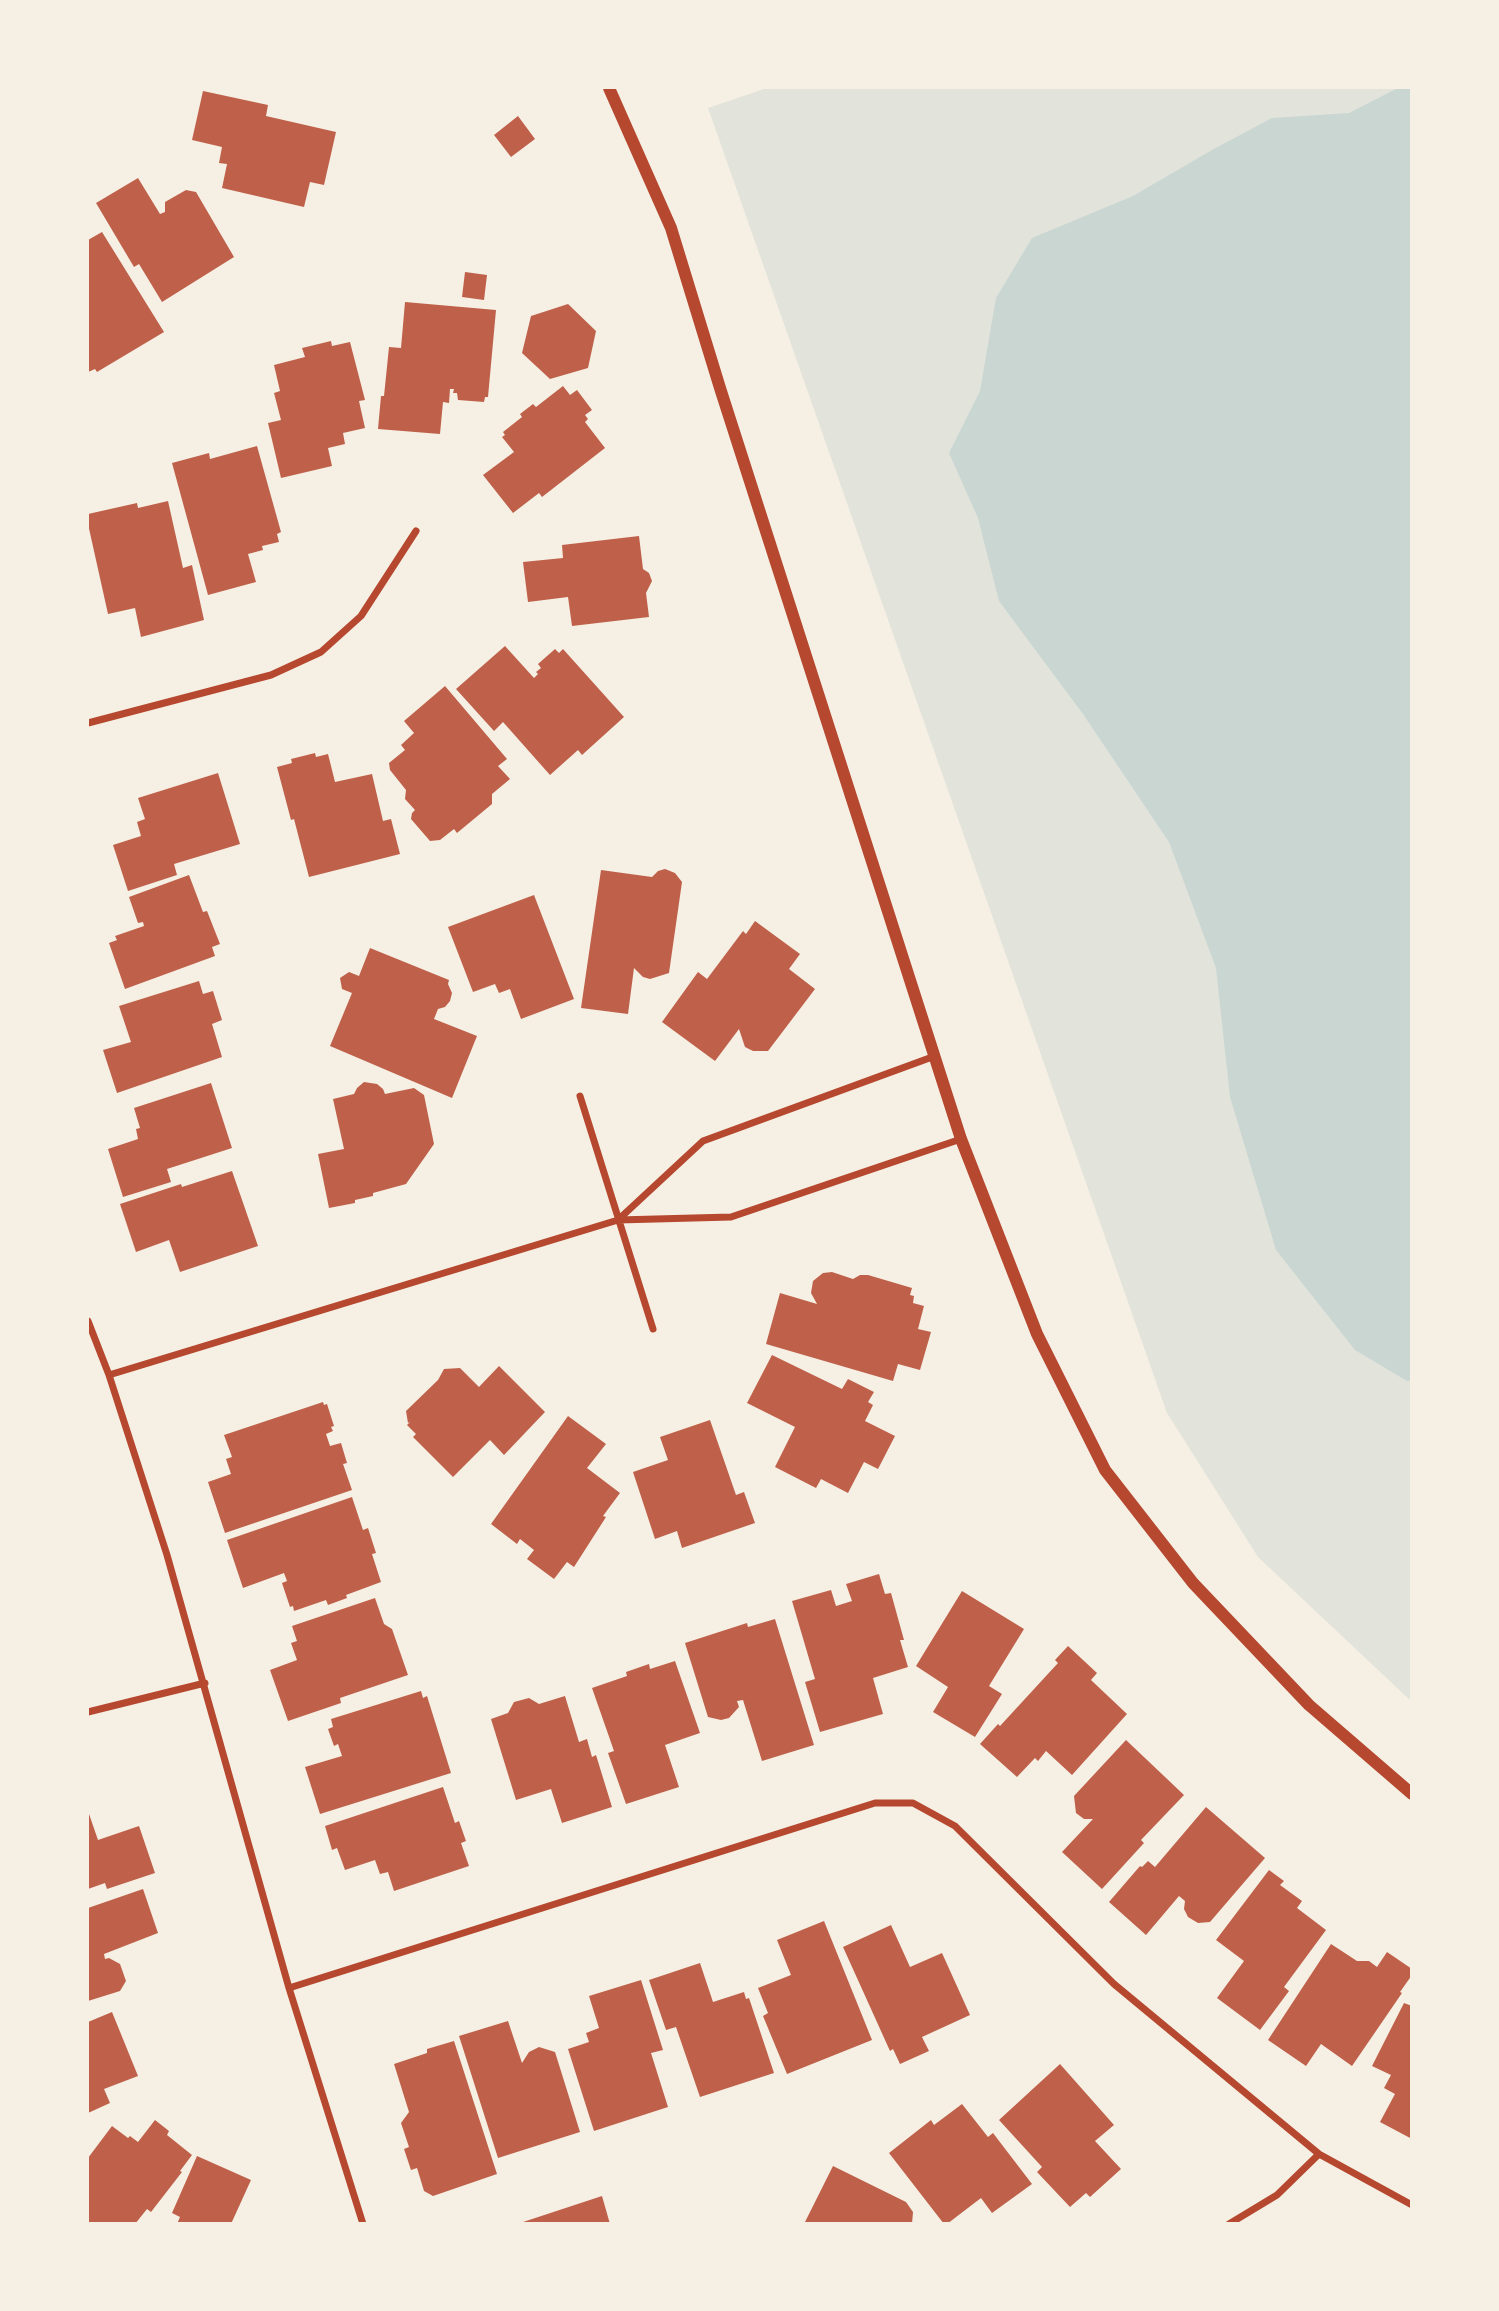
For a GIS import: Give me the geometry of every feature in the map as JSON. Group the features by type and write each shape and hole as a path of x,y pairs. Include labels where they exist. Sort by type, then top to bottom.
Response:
{"street":[{"path":"609,88 671,228 719,388 961,1139 1037,1334 1105,1470 1193,1583 1309,1705 1412,1794"},
{"path":"88,723 271,675 321,652 361,616 416,531"},
{"path":"618,1220 703,1141 935,1056"},
{"path":"580,1096 653,1329"},
{"path":"108,1375 618,1220 730,1217 961,1139"},
{"path":"88,1321 167,1555 289,1987 363,2224"},
{"path":"88,1712 205,1683"},
{"path":"289,1987 875,1803 913,1803 956,1826 1114,1984 1320,2154 1412,2205"},
{"path":"1229,2224 1277,2195 1320,2154"}],"shaded area":[{"path":"767,88 1411,88 1411,1701 1258,1557 1167,1413 708,108"},
{"path":"1398,88 1412,88 1412,1380 1407,1381 1355,1350 1276,1250 1230,1097 1216,968 1169,842 1083,714 999,601 978,518 949,453 980,391 996,298 1032,238 1133,196 1272,118 1349,113"}],"building":[{"path":"203,91 268,105 266,116 336,132 324,185 310,182 304,207 222,188 227,164 219,163 222,147 192,140"},
{"path":"518,116 535,139 511,157 494,135"},
{"path":"138,178 160,214 165,212 165,202 186,190 196,192 234,257 162,302 139,264 134,267 96,203"},
{"path":"102,232 164,332 97,372 95,369 88,372 88,240"},
{"path":"465,272 487,275 484,300 462,297"},
{"path":"405,302 496,310 488,397 485,397 484,402 458,400 457,393 450,389 449,403 443,402 440,434 378,429 389,347 401,348"},
{"path":"568,304 596,331 588,368 550,379 522,353 531,316"},
{"path":"331,341 332,346 350,342 365,400 359,401 365,428 343,433 345,444 328,448 332,466 281,478 268,423 281,420 274,393 280,391 274,365 305,357 302,348"},
{"path":"563,386 570,395 577,390 592,410 585,415 588,419 585,422 605,448 542,497 539,493 513,513 483,475 514,452 502,437 505,435 503,432 533,404 536,407"},
{"path":"257,446 281,532 277,534 279,542 262,546 263,550 248,554 256,582 208,595 172,463 209,453 210,459"},
{"path":"168,501 183,568 192,565 204,620 141,637 135,608 108,614 88,514 137,503 138,508"},
{"path":"639,536 643,569 649,573 652,581 646,593 649,617 572,626 568,597 528,602 523,562 563,558 562,545"},
{"path":"505,646 534,678 541,668 538,664 555,649 559,653 563,649 624,717 582,755 578,750 550,775 503,722 494,731 456,689"},
{"path":"445,686 507,759 498,766 510,779 492,794 492,804 457,833 454,829 440,840 430,841 411,819 415,810 405,799 406,790 390,770 389,763 405,750 401,745 414,733 404,721"},
{"path":"315,753 316,757 328,754 335,782 372,774 383,821 391,819 400,854 309,877 277,767 292,763 291,759"},
{"path":"218,773 240,844 174,864 177,875 128,891 113,845 141,836 137,822 145,819 138,798"},
{"path":"665,869 675,873 682,882 669,973 650,979 643,977 634,968 628,1014 581,1008 601,870 652,877"},
{"path":"189,875 203,912 207,911 220,944 212,947 215,956 125,989 109,943 117,940 115,936 144,926 143,922 138,923 129,897"},
{"path":"534,895 574,999 521,1019 510,989 499,993 495,984 473,992 448,927"},
{"path":"755,921 800,954 789,969 815,989 768,1051 753,1051 745,1047 739,1029 715,1061 662,1022 698,972 707,979 743,931 746,934"},
{"path":"370,948 449,980 452,993 450,1001 445,1007 438,1009 434,1019 477,1036 452,1098 330,1046 352,993 342,989 340,978 349,972 359,976"},
{"path":"199,981 203,994 213,991 222,1020 212,1024 222,1057 117,1093 103,1050 131,1042 119,1006"},
{"path":"364,1082 377,1084 385,1094 414,1088 424,1095 434,1144 406,1184 373,1193 373,1196 355,1200 355,1203 329,1208 318,1154 344,1149 333,1099 354,1094"},
{"path":"211,1083 232,1148 167,1169 171,1182 123,1197 108,1149 138,1139 136,1129 140,1128 134,1108"},
{"path":"232,1171 258,1246 180,1272 169,1240 136,1252 120,1204"},
{"path":"832,1272 853,1279 868,1275 912,1288 910,1295 914,1296 913,1303 924,1306 918,1329 931,1332 920,1370 898,1364 893,1381 766,1344 780,1293 817,1304 811,1293 813,1281 823,1273"},
{"path":"772,1355 842,1389 848,1379 874,1392 868,1402 873,1405 865,1421 895,1436 878,1469 864,1462 848,1493 821,1479 816,1488 775,1467 795,1427 747,1403"},
{"path":"499,1366 545,1412 504,1455 490,1440 453,1477 413,1437 416,1434 407,1425 410,1422 408,1423 406,1411 438,1380 444,1369 460,1368 479,1387"},
{"path":"323,1402 324,1405 327,1404 334,1426 331,1427 333,1431 326,1434 330,1446 341,1443 347,1463 343,1464 352,1490 225,1533 208,1482 231,1474 226,1459 232,1457 224,1435"},
{"path":"568,1416 606,1444 587,1468 620,1493 603,1516 606,1517 574,1567 567,1562 554,1579 527,1559 534,1550 520,1539 517,1544 491,1524"},
{"path":"710,1420 736,1495 744,1492 755,1523 682,1548 677,1531 655,1539 633,1472 668,1460 660,1437"},
{"path":"352,1497 363,1530 368,1528 376,1553 372,1554 381,1582 328,1605 326,1600 294,1611 293,1606 290,1607 282,1583 287,1581 284,1573 243,1588 227,1540"},
{"path":"879,1574 885,1594 891,1593 904,1640 900,1640 908,1667 873,1678 883,1714 820,1732 805,1682 815,1679 792,1601 831,1590 836,1606 852,1601 846,1584"},
{"path":"962,1591 1024,1629 989,1686 1002,1694 975,1737 933,1712 948,1687 916,1666"},
{"path":"375,1598 384,1624 392,1629 408,1675 340,1698 341,1703 288,1721 270,1670 297,1660 291,1643 297,1641 292,1626"},
{"path":"775,1619 814,1745 762,1761 743,1700 737,1701 739,1707 729,1718 721,1720 708,1717 685,1643 747,1623 748,1627"},
{"path":"1068,1646 1097,1673 1091,1680 1127,1714 1072,1775 1046,1751 1038,1761 1035,1758 1017,1777 980,1744 1058,1663 1055,1660"},
{"path":"675,1661 700,1733 665,1745 679,1787 626,1804 608,1753 614,1751 592,1688 627,1676 626,1672 649,1664 650,1669"},
{"path":"421,1691 423,1698 427,1696 451,1773 320,1814 305,1767 342,1756 338,1744 334,1746 328,1729 333,1727 331,1719"},
{"path":"565,1696 579,1742 587,1739 592,1757 596,1755 612,1807 562,1823 551,1789 516,1800 491,1719 508,1713 514,1702 529,1698 539,1704"},
{"path":"1126,1740 1184,1795 1141,1840 1144,1843 1102,1889 1062,1852 1093,1819 1084,1819 1076,1813 1074,1796"},
{"path":"443,1787 455,1823 459,1821 466,1841 461,1843 469,1866 394,1891 388,1872 380,1874 375,1860 345,1870 337,1848 332,1850 325,1826"},
{"path":"1206,1807 1265,1858 1210,1922 1198,1923 1188,1917 1184,1909 1185,1901 1179,1896 1146,1935 1109,1902 1140,1866 1148,1861 1155,1867"},
{"path":"88,1811 98,1840 139,1826 155,1873 107,1889 105,1883 88,1889"},
{"path":"1269,1870 1284,1881 1280,1885 1302,1901 1297,1908 1326,1930 1284,1987 1289,1991 1260,2030 1217,1998 1244,1961 1216,1940"},
{"path":"143,1889 158,1933 104,1954 105,1959 109,1958 120,1964 126,1981 120,1991 88,2001 88,1908"},
{"path":"824,1921 872,2040 787,2074 763,2016 768,2013 758,1988 791,1975 777,1940"},
{"path":"891,1925 910,1967 942,1953 970,2015 922,2037 929,2051 900,2064 893,2049 890,2051 843,1947"},
{"path":"1331,1944 1357,1961 1369,1961 1377,1967 1387,1952 1412,1969 1412,1975 1352,2066 1321,2044 1306,2066 1268,2040"},
{"path":"700,1963 713,2002 744,1992 746,1999 749,1998 774,2073 700,2097 676,2027 666,2030 649,1980"},
{"path":"641,1980 663,2050 651,2053 668,2107 594,2131 568,2049 589,2042 586,2033 599,2028 589,1996"},
{"path":"1404,2003 1412,2006 1412,2139 1380,2122 1395,2094 1384,2088 1391,2075 1372,2066"},
{"path":"112,2012 138,2076 104,2089 110,2103 88,2113 88,2022"},
{"path":"508,2021 522,2063 529,2052 539,2047 555,2052 580,2132 498,2158 459,2036"},
{"path":"454,2041 497,2174 433,2196 424,2191 417,2168 411,2170 404,2149 409,2147 401,2123 409,2112 394,2064 427,2053 427,2049"},
{"path":"1060,2064 1114,2125 1095,2141 1121,2169 1090,2197 1086,2193 1070,2207 1037,2172 1042,2167 999,2120"},
{"path":"962,2104 988,2137 993,2133 1032,2184 992,2213 981,2198 944,2224 889,2153 931,2120 934,2125"},
{"path":"155,2120 169,2131 167,2135 192,2155 180,2171 182,2172 151,2212 147,2209 135,2224 88,2224 88,2158 112,2126 138,2142"},
{"path":"197,2156 251,2180 231,2224 177,2224 180,2217 172,2213"},
{"path":"833,2166 906,2202 913,2212 912,2224 804,2224"},
{"path":"602,2196 610,2224 520,2223"}]}
